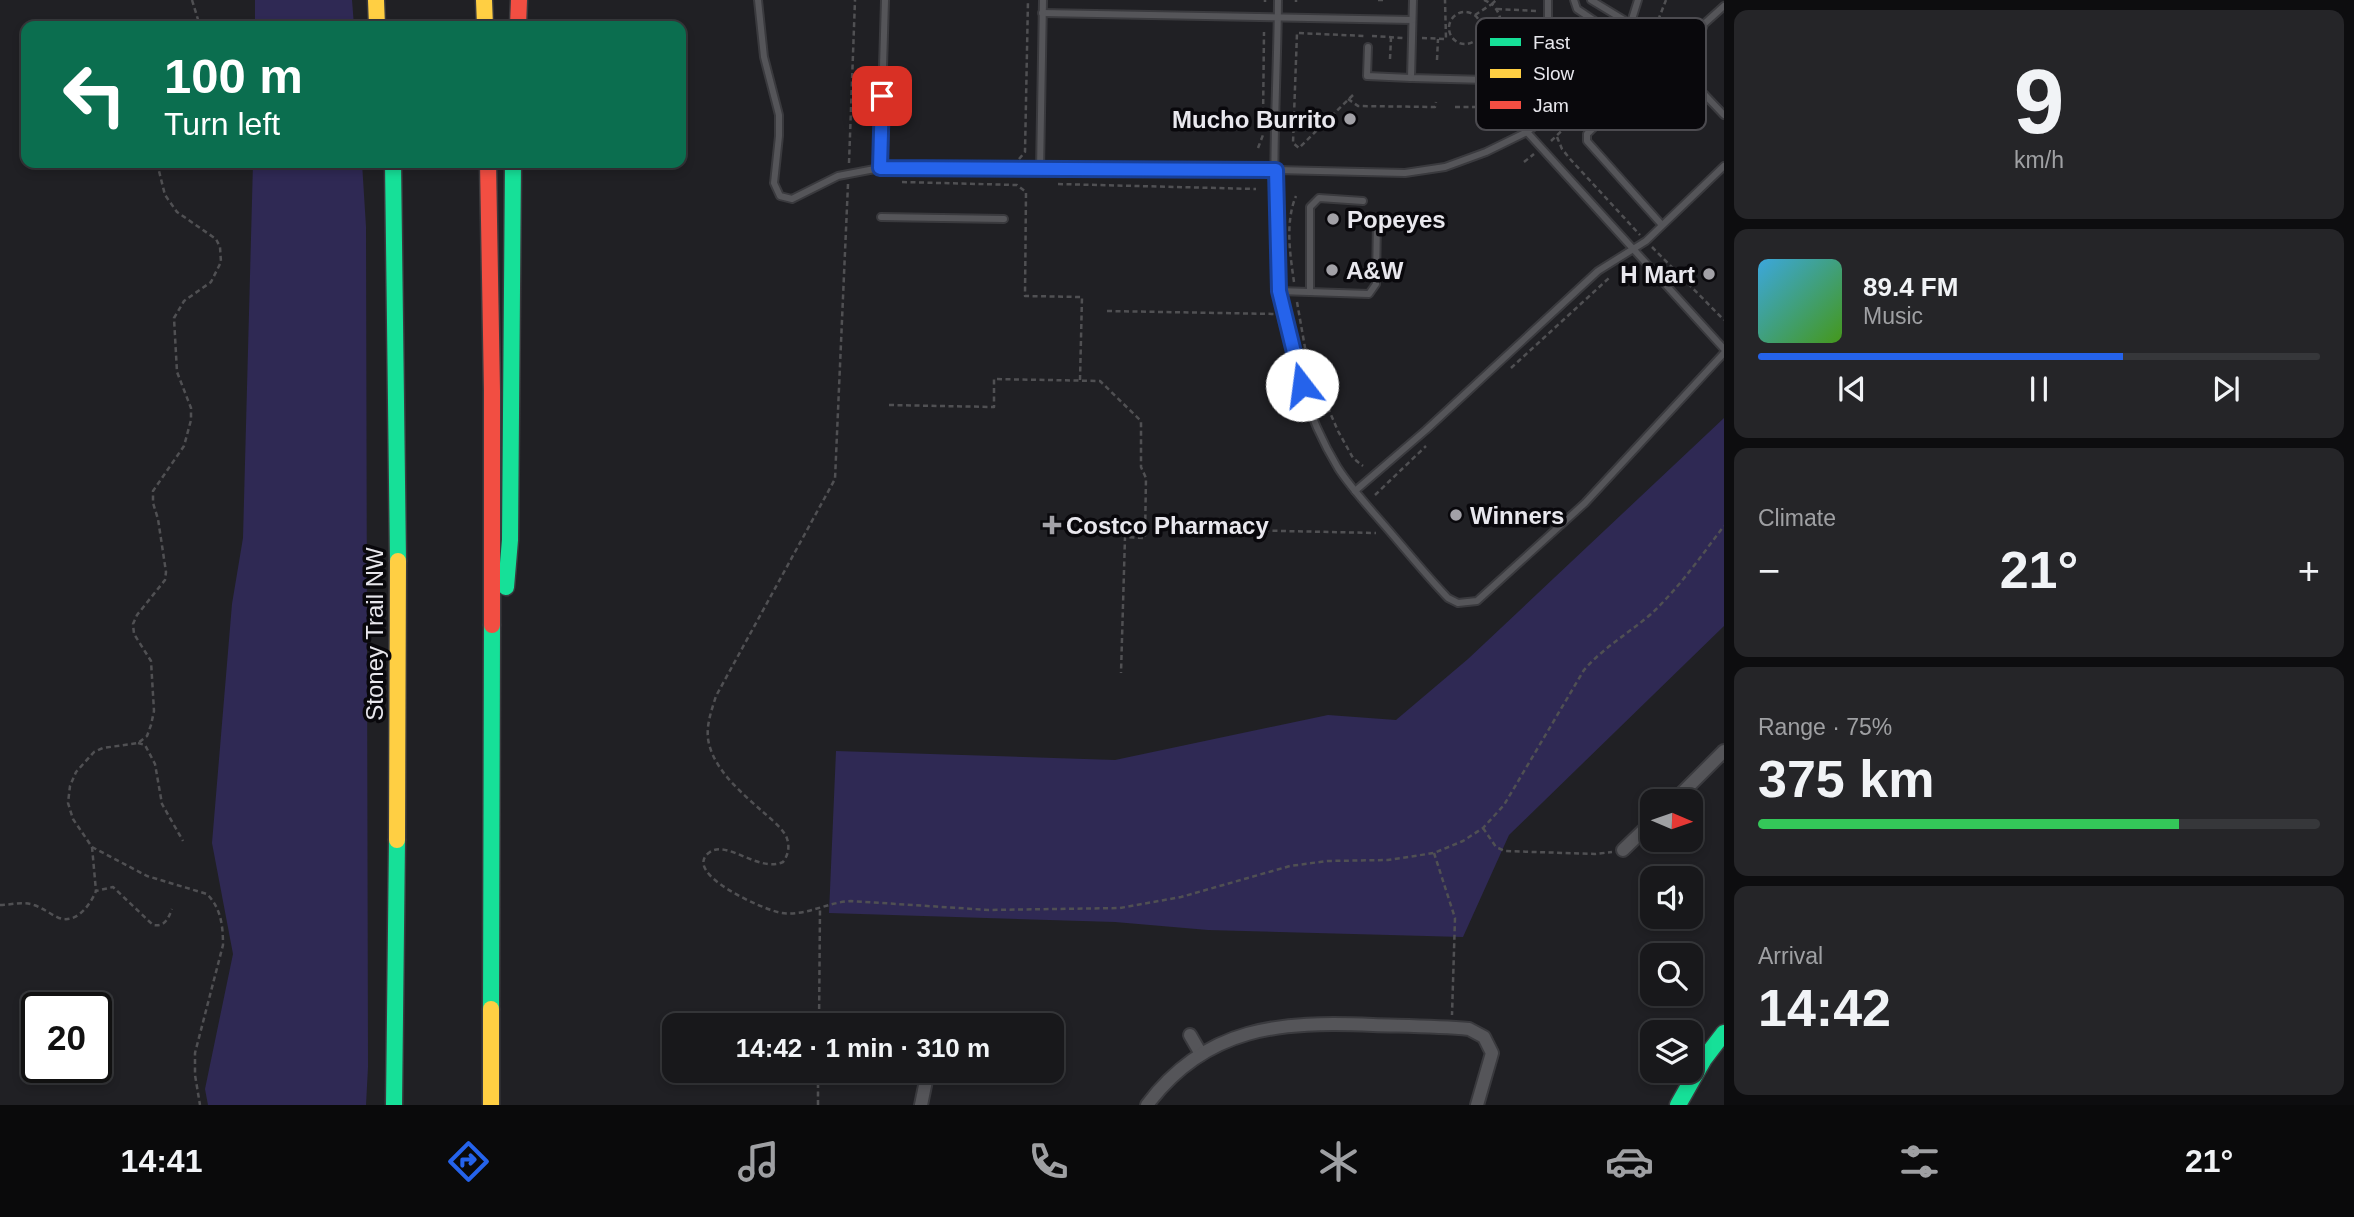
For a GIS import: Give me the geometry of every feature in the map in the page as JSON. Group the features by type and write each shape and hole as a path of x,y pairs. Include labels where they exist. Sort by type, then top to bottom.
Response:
{"main road":[{"path":"376,0 377,21"},
{"path":"389,0 390,21"},
{"path":"484,0 485,21"},
{"path":"518,21 519,0"},
{"path":"381,168 384,295 396,328"},
{"name":"Stoney Trail NW","path":"393,168 397,877 394,1105"},
{"path":"488,168 492,391 491,1105"},
{"path":"493,716 510,540 513,168"},
{"path":"1678,1105 1704,1059 1724,1033"}],"street":[{"path":"1686,789 1724,751"},
{"path":"1623,850 1640,834"},
{"path":"1146,1105 1181,1067 1201,1054 1251,1032 1287,1025 1320,1023 1469,1029 1484,1037 1492,1053 1477,1105"},
{"path":"1190,1035 1201,1054"},
{"path":"921,1105 926,1083"}],"lane":[{"path":"758,0 764,57 779,115 774,183 780,195 792,199 838,176 880,168 1405,173 1445,167 1486,152 1530,130"},
{"path":"880,168 885,0"},
{"path":"1040,170 1043,0"},
{"path":"1278,0 1276,170 1279,291 1302,385 1317,426 1339,468 1355,491 1417,565 1448,598 1458,603 1477,601 1585,503 1724,351 1527,132"},
{"path":"1411,78 1413,0"},
{"path":"1548,0 1548,18"},
{"path":"1574,0 1577,9 1590,18"},
{"path":"1591,0 1621,18"},
{"path":"1632,18 1638,0"},
{"path":"1706,22 1724,6"},
{"path":"1042,13 1412,20"},
{"path":"1368,47 1367,76 1476,80"},
{"path":"1706,97 1724,116"},
{"path":"1591,130 1587,134 1587,141 1662,225"},
{"path":"1355,491 1426,430 1598,271 1646,241 1724,166"},
{"path":"1310,292 1310,207 1320,198 1363,201"},
{"path":"881,217 1004,219"},
{"path":"1279,291 1369,294 1376,284 1377,218"}],"path":[{"path":"192,0 198,21"},
{"path":"855,0 835,479 716,696 708,720 708,742 718,765 741,792 778,826 786,837 789,849 783,862 769,866 724,850 712,851 707,855 704,863 706,870 717,882 745,901 785,913 820,908 836,901 989,910 1120,908 1181,897 1290,866 1327,861 1399,859 1434,853 1463,841 1483,828 1504,805 1584,670 1598,653 1663,602 1724,526"},
{"path":"1012,160 1018,159 1026,152 1028,0"},
{"path":"1378,0 1386,0"},
{"path":"1445,0 1446,39"},
{"path":"1484,0 1497,9 1499,18"},
{"path":"1456,42 1450,34 1451,19 1460,13 1474,16 1496,0"},
{"path":"1660,18 1666,0"},
{"path":"1497,9 1538,12"},
{"path":"1474,16 1476,20"},
{"path":"1263,123 1264,32"},
{"path":"1353,95 1299,148 1293,143 1297,33 1404,38"},
{"path":"1390,60 1391,37"},
{"path":"1422,38 1446,39 1466,44 1475,40"},
{"path":"1437,39 1437,60"},
{"path":"1348,99 1358,106 1435,107 1436,102"},
{"path":"1455,107 1476,107"},
{"path":"1564,130 1557,137 1571,160 1724,320"},
{"path":"1258,148 1263,136"},
{"path":"138,743 147,736 153,711 151,662 134,634 134,620 162,586 166,576 153,491 184,446 191,420 191,408 177,372 174,318 184,301 211,282 221,262 220,247 216,239 177,212 164,195 158,168"},
{"path":"1058,184 1256,189"},
{"path":"1296,196 1290,209 1289,222 1295,291 1307,359 1338,431 1353,458 1363,466"},
{"path":"1504,374 1613,274"},
{"path":"1025,296 1082,298 1080,380"},
{"path":"1107,311 1276,314"},
{"path":"889,405 994,407 994,379 1100,381 1141,421 1141,467 1146,478 1145,538 1125,537 1121,673"},
{"path":"1375,495 1433,438"},
{"path":"1145,528 1378,533"},
{"path":"183,841 162,804 155,764 145,745 138,743 99,749 76,772 68,803 72,819 92,847 147,876 207,894 214,900 220,913 223,945 195,1053 195,1075 201,1105"},
{"path":"1483,828 1496,847 1505,850 1595,854 1623,850"},
{"path":"0,905 25,903 57,917 73,918 85,910 96,891 92,847"},
{"path":"1434,853 1455,918 1452,1027"},
{"path":"96,891 113,887 153,925 160,926 164,923 172,909"},
{"path":"819,1013 820,908"},
{"path":"818,1083 818,1105"}],"shaded area":[{"path":"255,0 352,0 354,21 255,21"},
{"path":"253,168 362,168 366,227 366,1105 208,1105 205,1089 233,954 212,843 232,604 243,538"},
{"path":"1724,418 1724,626 1509,835 1463,937 1208,930 1115,922 829,913 836,751 1115,760 1328,715 1396,720 1468,659"}],"traffic: fast":[{"path":"393,168 398,561"},
{"path":"506,587 510,540 513,168"},
{"path":"491,1009 492,625"},
{"path":"394,1105 397,840"},
{"path":"1678,1105 1704,1059 1724,1033"}],"traffic: slow":[{"path":"376,0 377,21"},
{"path":"484,0 485,21"},
{"path":"397,840 398,561"},
{"path":"491,1009 491,1105"}],"traffic: jam":[{"path":"518,21 519,0"},
{"path":"488,168 492,625"}],"place":[{"name":"Mucho Burrito","path":"1350,119"},
{"name":"Popeyes","path":"1333,219"},
{"name":"A&W","path":"1332,270"},
{"name":"H Mart","path":"1709,274"},
{"name":"Winners","path":"1456,515"},
{"name":"Costco Pharmacy","path":"1052,525"}],"route":[{"path":"882,96 880,168 1276,170 1279,291 1302,385"}]}
